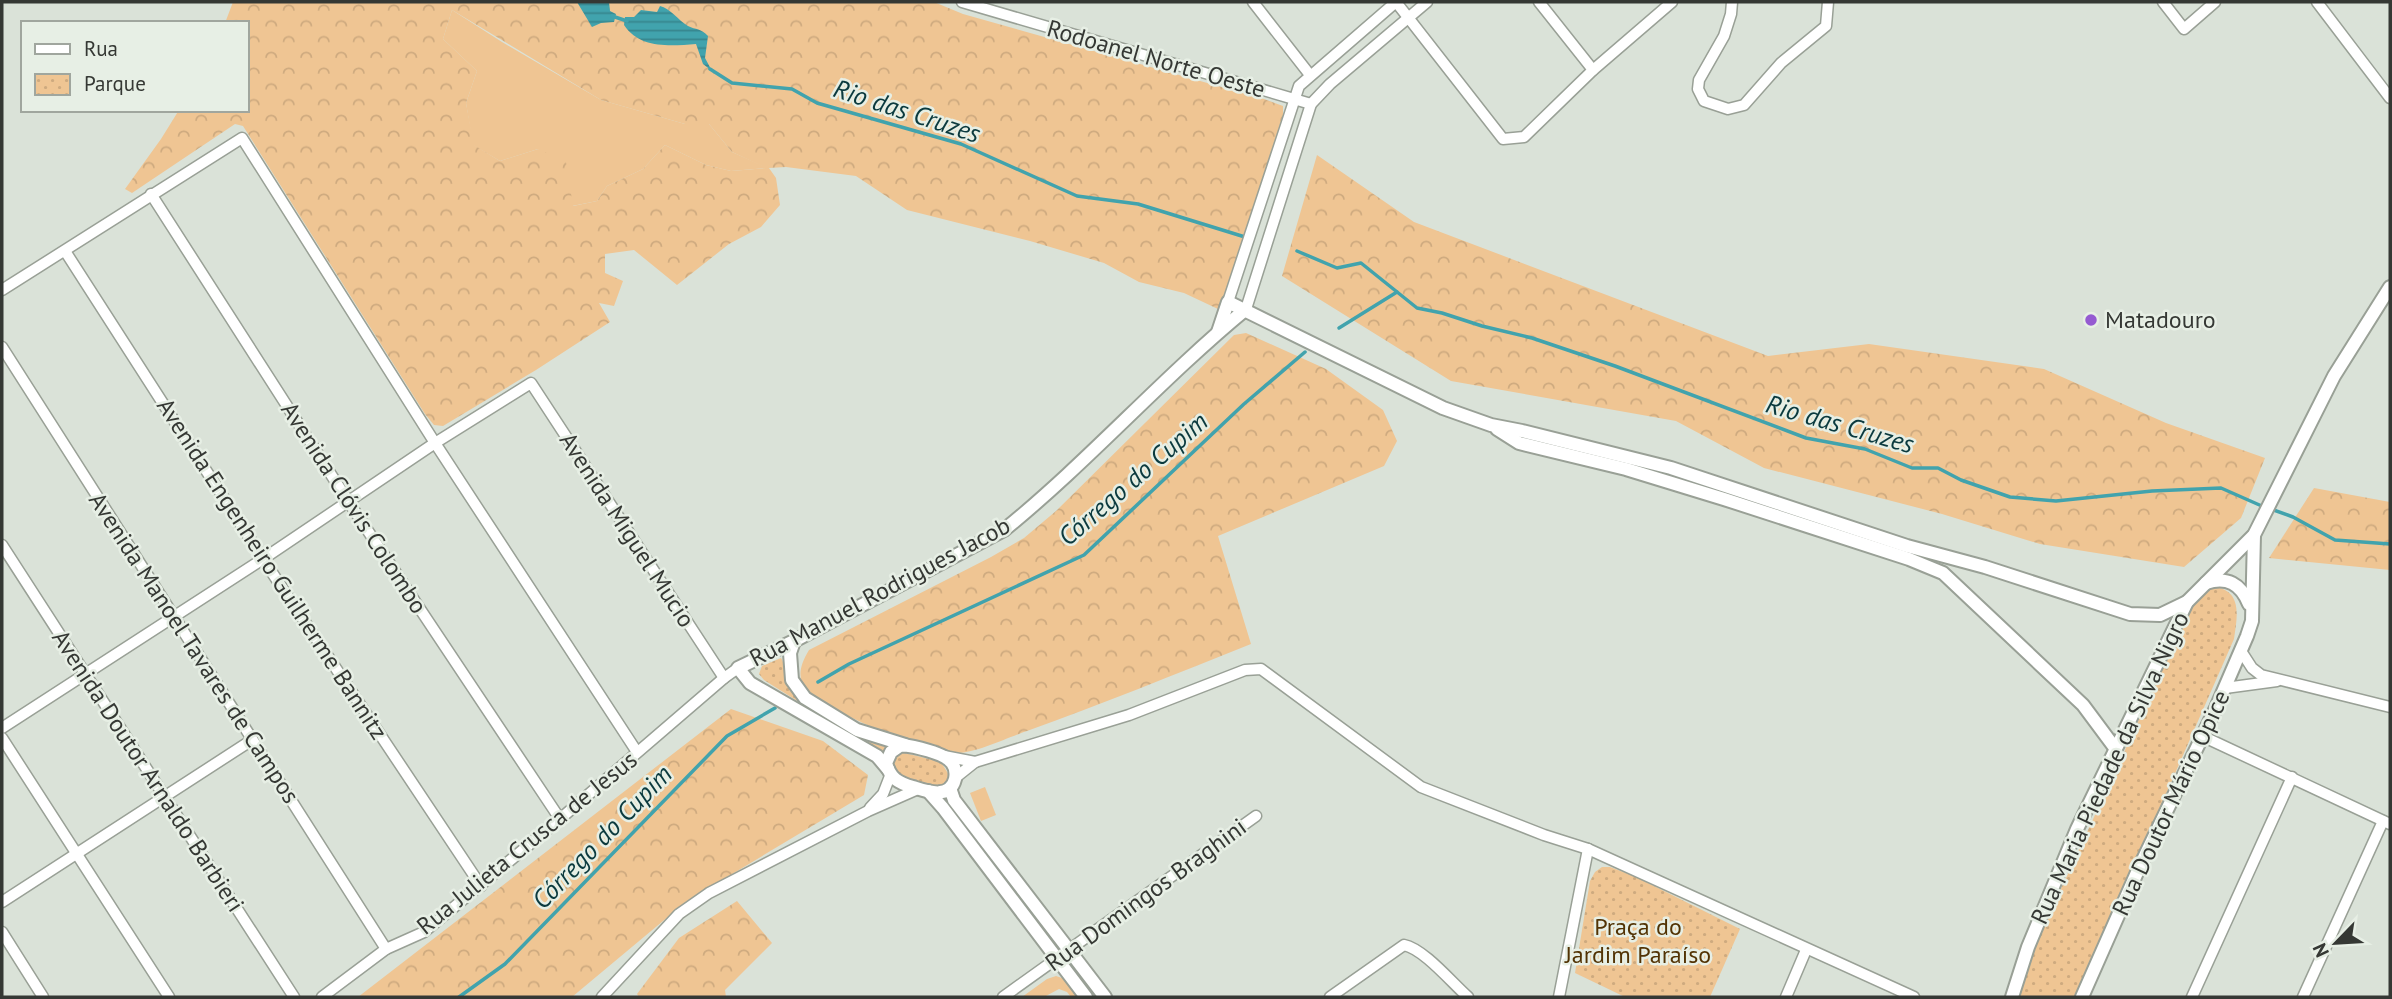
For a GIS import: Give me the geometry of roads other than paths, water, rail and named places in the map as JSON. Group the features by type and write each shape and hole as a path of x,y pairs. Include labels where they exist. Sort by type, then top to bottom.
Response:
{"street":[{"name":"Rodoanel Norte Oeste","path":"962,2 1311,104"},
{"path":"1253,2 1310,75"},
{"name":"Rua Manuel Rodrigues Jacob","path":"1218,332 1299,86 1396,2"},
{"path":"1396,2 1503,139 1524,137 1593,71 1672,2"},
{"path":"1246,309 1311,104 1330,84 1427,2"},
{"path":"1539,2 1593,71"},
{"path":"1732,2 1728,25 1701,74 1698,89 1704,101 1728,109 1736,109 1750,100 1781,63 1826,26 1828,2"},
{"path":"2163,2 2184,29 2215,2"},
{"path":"2317,2 2390,98"},
{"path":"2,290 242,138 435,443 638,752"},
{"name":"Avenida Clóvis Colombo","path":"151,194 348,501 560,819"},
{"name":"Avenida Engenheiro Guilherme Bannitz","path":"65,251 263,559 481,886"},
{"path":"2254,535 2334,376 2390,287"},
{"path":"1228,302 1444,408 1491,425 1563,440 1671,468 1907,546 1986,567 2130,614 2160,615 2187,602"},
{"name":"Rua Manuel Rodrigues Jacob","path":"724,678 738,668 1004,530 1092,452 1165,380 1246,309"},
{"name":"Avenida Manoel Tavares de Campos","path":"2,347 386,949"},
{"name":"Avenida Miguel Mucio","path":"435,443 531,383 724,678"},
{"path":"1491,425 1518,443 1626,469 1909,559 1943,573 2082,705 2115,748"},
{"path":"2,728 263,559 435,443"},
{"name":"Rua Maria Piedade da Silva Nigro","path":"2012,997 2028,947 2072,842 2187,602 2254,535"},
{"name":"Rua Doutor Mário Opice","path":"2082,997 2241,651 2252,621 2254,535"},
{"name":"Avenida Doutor Arnaldo Barbieri","path":"2,545 294,997"},
{"path":"2204,583 2217,579 2231,582 2240,587 2251,608"},
{"path":"794,641 790,653 792,680 805,698 857,730 944,756 975,762"},
{"path":"2241,651 2252,668 2261,675 2390,707"},
{"path":"738,668 750,683 877,756 903,785 941,793 975,762 1129,715 1245,670 1261,669 1421,787 1544,835 1588,849 1914,997"},
{"name":"Rua Julieta Crusca de Jesus","path":"322,997 386,949 424,932 724,678"},
{"path":"2225,688 2280,681"},
{"path":"2203,736 2387,822 2303,997"},
{"path":"2,738 169,997"},
{"path":"2,902 252,740"},
{"path":"867,811 883,794 889,772 886,763 891,751 906,745"},
{"path":"944,756 954,765 954,800 1105,997"},
{"path":"2192,997 2292,777"},
{"path":"603,997 679,914 709,892 867,811 923,790"},
{"path":"923,790 943,808 1086,997"},
{"name":"Rua Domingos Braghini","path":"1003,997 1256,816"},
{"path":"1559,997 1588,849"},
{"path":"2,932 43,997"},
{"path":"1330,997 1404,944 1425,957 1468,997"},
{"path":"1786,997 1806,950"}],"water":[{"path":"577,2 609,2 610,11 616,14 614,22 592,27"},
{"path":"660,6 688,26 701,30 708,36 705,58 712,71 703,64 696,44 666,45 647,42 631,33 624,25 625,17 634,17 641,10 657,12"}],"waterway":[{"name":"Rio das Cruzes","path":"612,16 627,21"},
{"name":"Rio das Cruzes","path":"710,69 732,83 792,89 817,103 961,144 1077,196 1138,204 1245,237"},
{"name":"Rio das Cruzes","path":"1297,251 1337,268 1361,263 1417,308 1532,338 1615,366 1806,438 1865,449 1912,468 1938,468 1961,480 2010,497 2056,501 2152,491 2221,488 2264,507"},
{"path":"1339,328 1397,292"},
{"name":"Córrego do Cupim","path":"818,682 849,664 1084,555 1244,404 1305,352"},
{"name":"Rio das Cruzes","path":"2271,509 2293,517 2335,540 2390,544"},
{"name":"Córrego do Cupim","path":"459,997 505,964 727,736 775,708"}],"place":[{"name":"Matadouro","path":"2091,320"}],"park label":[{"name":"Praça do Jardim Paraíso","path":"1638,941"}]}
